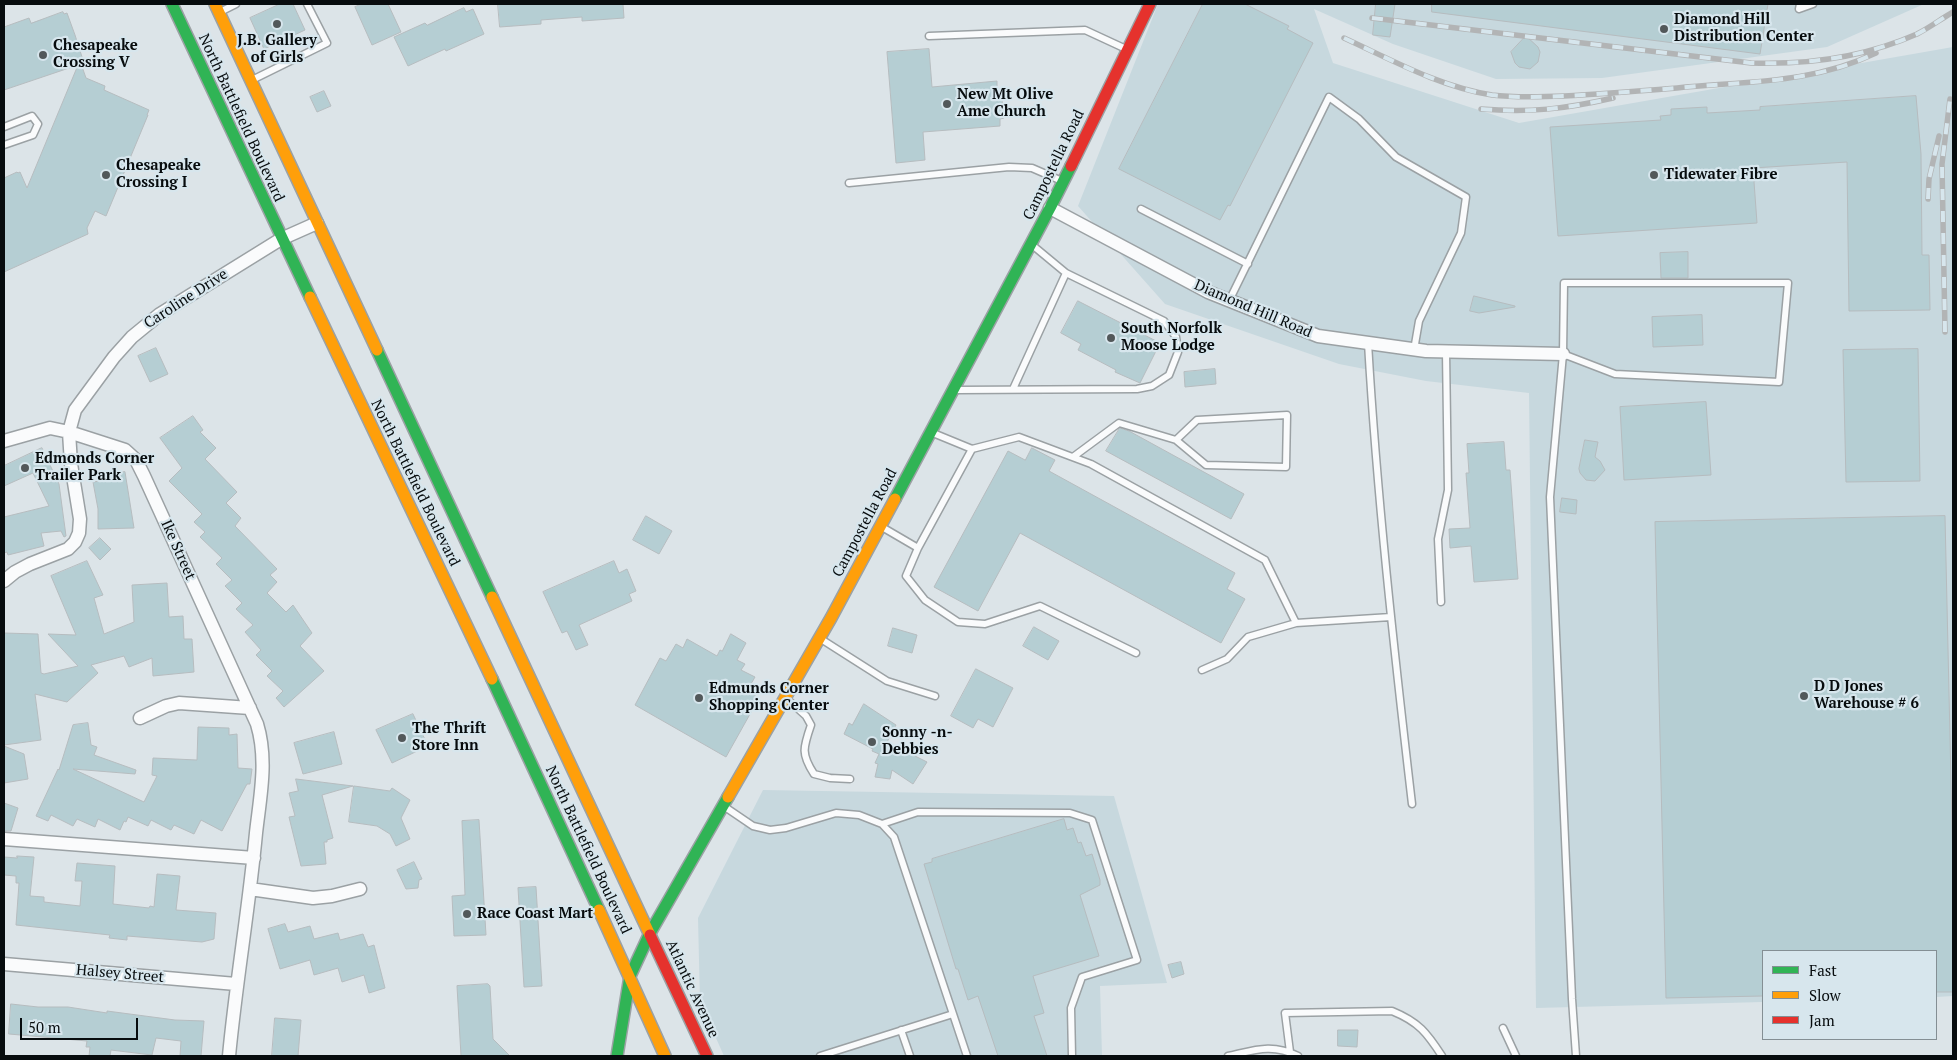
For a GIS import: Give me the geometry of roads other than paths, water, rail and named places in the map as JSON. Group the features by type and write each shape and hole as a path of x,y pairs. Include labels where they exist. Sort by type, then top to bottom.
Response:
{"main road":[{"name":"North Battlefield Boulevard","path":"172,4 281,239 559,820 630,976"},
{"name":"Campostella Road","path":"617,1056 630,976 650,933 820,638 931,432 1050,208 1150,4"},
{"name":"North Battlefield Boulevard","path":"217,8 650,933"},
{"name":"Atlantic Avenue","path":"650,933 706,1056"},
{"path":"630,976 665,1056"}],"street":[{"name":"Diamond Hill Road","path":"1050,208 1208,292 1318,336 1414,350 1563,354"},
{"name":"Caroline Drive","path":"69,432 75,410 114,357 145,325 281,239 317,223"},
{"name":"Ike Street","path":"4,441 50,428 69,432 125,450 136,460 250,708 260,734 262,755 254,858 236,984 229,1056"},
{"path":"4,581 15,572 30,564 68,549 75,542 79,533 80,519 71,464 69,432"},
{"path":"140,718 166,706 179,703 250,708"},
{"path":"4,839 254,858"},
{"path":"250,889 313,898 332,896 360,889"},
{"name":"Halsey Street","path":"4,964 236,984"}],"lane":[{"path":"217,8 236,4"},
{"path":"250,81 327,43 307,4"},
{"path":"1800,4 1799,9 1813,4"},
{"path":"929,36 1085,30 1127,49"},
{"path":"1229,301 1329,97 1359,119 1396,157 1466,197 1461,233 1419,321 1414,350"},
{"path":"4,127 32,116 38,124 33,135 4,145"},
{"path":"848,183 1009,167 1032,168 1063,181"},
{"path":"1141,209 1248,264"},
{"path":"953,390 1137,389 1152,386 1169,375 1178,352 1176,337 1164,321 1066,273 1031,244"},
{"path":"1013,389 1066,273"},
{"path":"1563,354 1615,374 1779,382 1788,283 1564,283 1563,354 1550,497 1571,989 1576,1056"},
{"path":"1368,343 1374,441 1390,617 1412,804"},
{"path":"1441,602 1438,539 1448,490 1446,352"},
{"path":"1074,457 1119,423 1176,440 1206,465 1286,467 1286,415 1197,420 1176,440"},
{"path":"931,432 972,449 1019,437 1091,464 1265,560 1296,623"},
{"path":"972,449 918,548 906,576 925,600 958,622 985,624 1040,606 1136,653"},
{"path":"880,526 918,548"},
{"path":"1202,670 1227,659 1248,637 1296,623 1390,617"},
{"path":"820,638 888,681 935,696"},
{"path":"785,698 806,716 811,725 804,744 806,761 814,774 830,778 850,779"},
{"path":"723,805 753,826 770,830 786,828 836,813 859,815 882,824 894,837 967,1056"},
{"path":"882,824 918,812 1070,813 1092,820 1138,960 1082,978 1071,1008 1072,1056"},
{"path":"1290,1052 1285,1013 1392,1011 1408,1017 1426,1031 1442,1056"},
{"path":"820,1056 952,1014"},
{"path":"1502,1028 1516,1056"},
{"path":"902,1030 910,1056"},
{"path":"1228,1056 1264,1048 1290,1052 1298,1056"}],"railway":[{"path":"1372,18 1751,63 1793,63 1835,58 1877,49 1917,34 1953,12"},
{"path":"1344,38 1416,72 1454,86 1492,95 1519,97 1592,94 1778,80 1827,71 1876,53"},
{"path":"1481,109 1516,111 1547,109 1613,98"},
{"path":"1945,332 1942,164 1950,99"},
{"path":"1928,199 1929,179 1939,136"}],"place":[{"name":"J.B. Gallery of Girls","path":"277,24"},
{"name":"Diamond Hill Distribution Center","path":"1664,29"},
{"name":"Chesapeake Crossing V","path":"43,55"},
{"name":"New Mt Olive Ame Church","path":"947,104"},
{"name":"Chesapeake Crossing I","path":"106,175"},
{"name":"Tidewater Fibre","path":"1654,175"},
{"name":"South Norfolk Moose Lodge","path":"1111,338"},
{"name":"Edmonds Corner Trailer Park","path":"25,468"},
{"name":"D D Jones Warehouse # 6","path":"1804,696"},
{"name":"Edmunds Corner Shopping Center","path":"699,698"},
{"name":"The Thrift Store Inn","path":"402,738"},
{"name":"Sonny -n- Debbies","path":"872,742"},
{"name":"Race Coast Mart","path":"467,914"}]}
